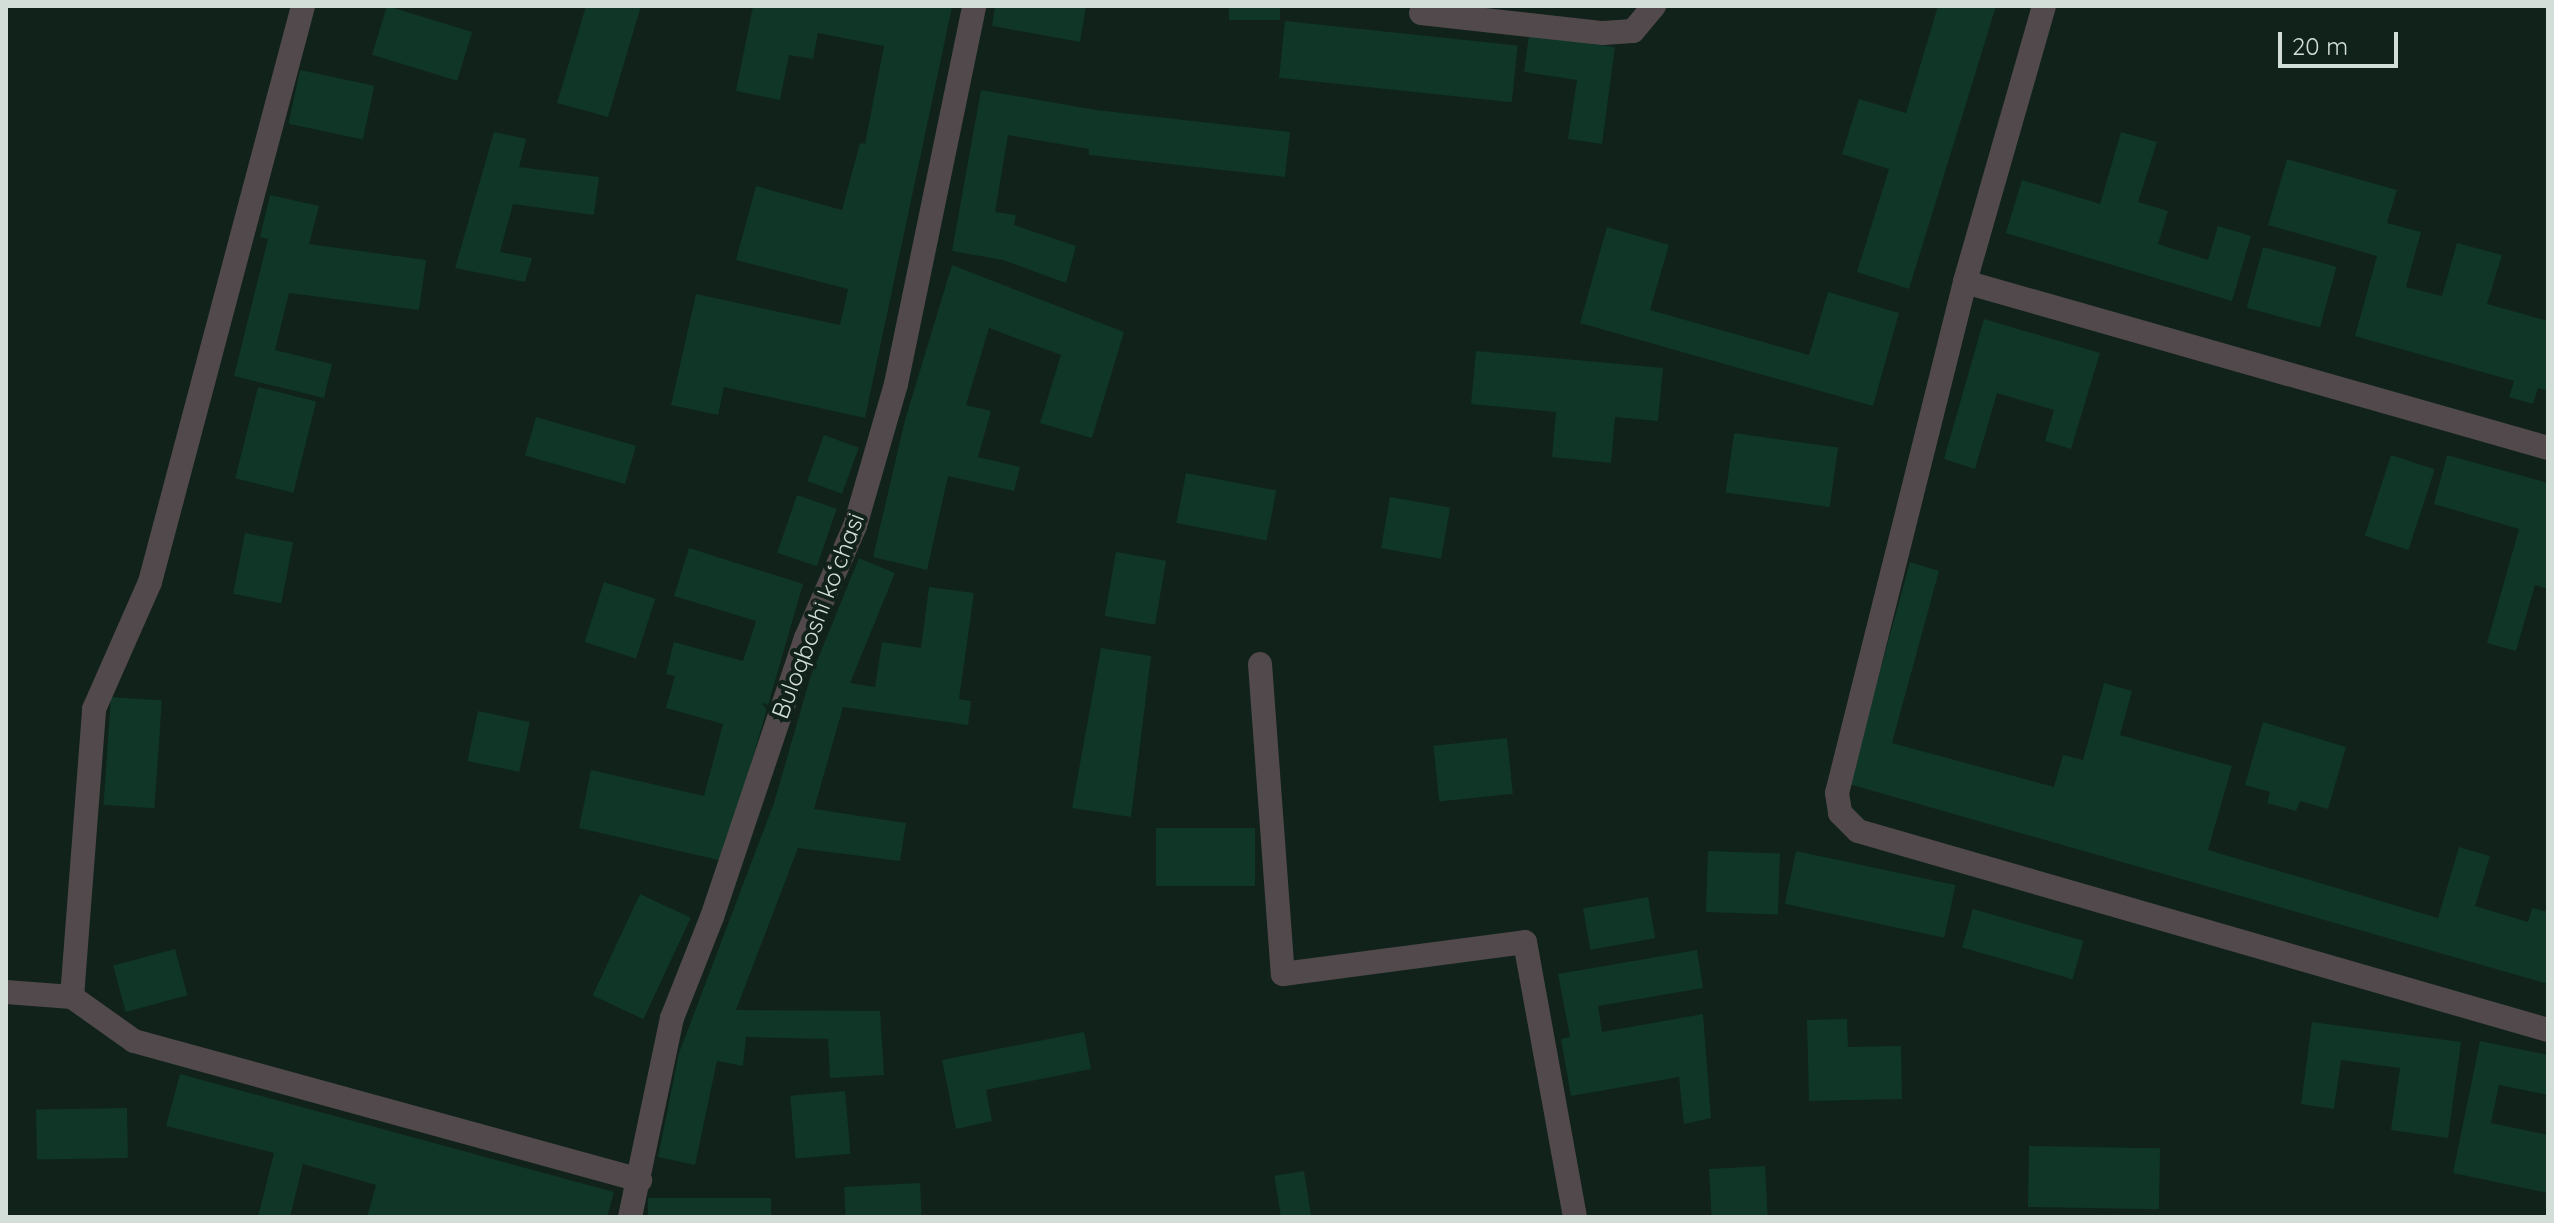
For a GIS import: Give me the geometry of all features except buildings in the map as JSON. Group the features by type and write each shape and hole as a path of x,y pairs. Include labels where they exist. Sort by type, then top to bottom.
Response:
{"street":[{"path":"72,997 94,709 150,582 303,6"},
{"name":"Buloqboshi koʻchasi","path":"630,1217 672,1018 712,917 806,638 855,526 896,384 974,6"},
{"path":"1421,13 1603,33 1633,31 1654,6"},
{"path":"2044,6 1965,282 1837,793 1840,813 1858,831 2548,1030"},
{"path":"1965,282 2548,448"},
{"path":"1260,664 1283,974 1525,942 1575,1217"},
{"path":"6,992 72,997 134,1041 640,1180"}]}
